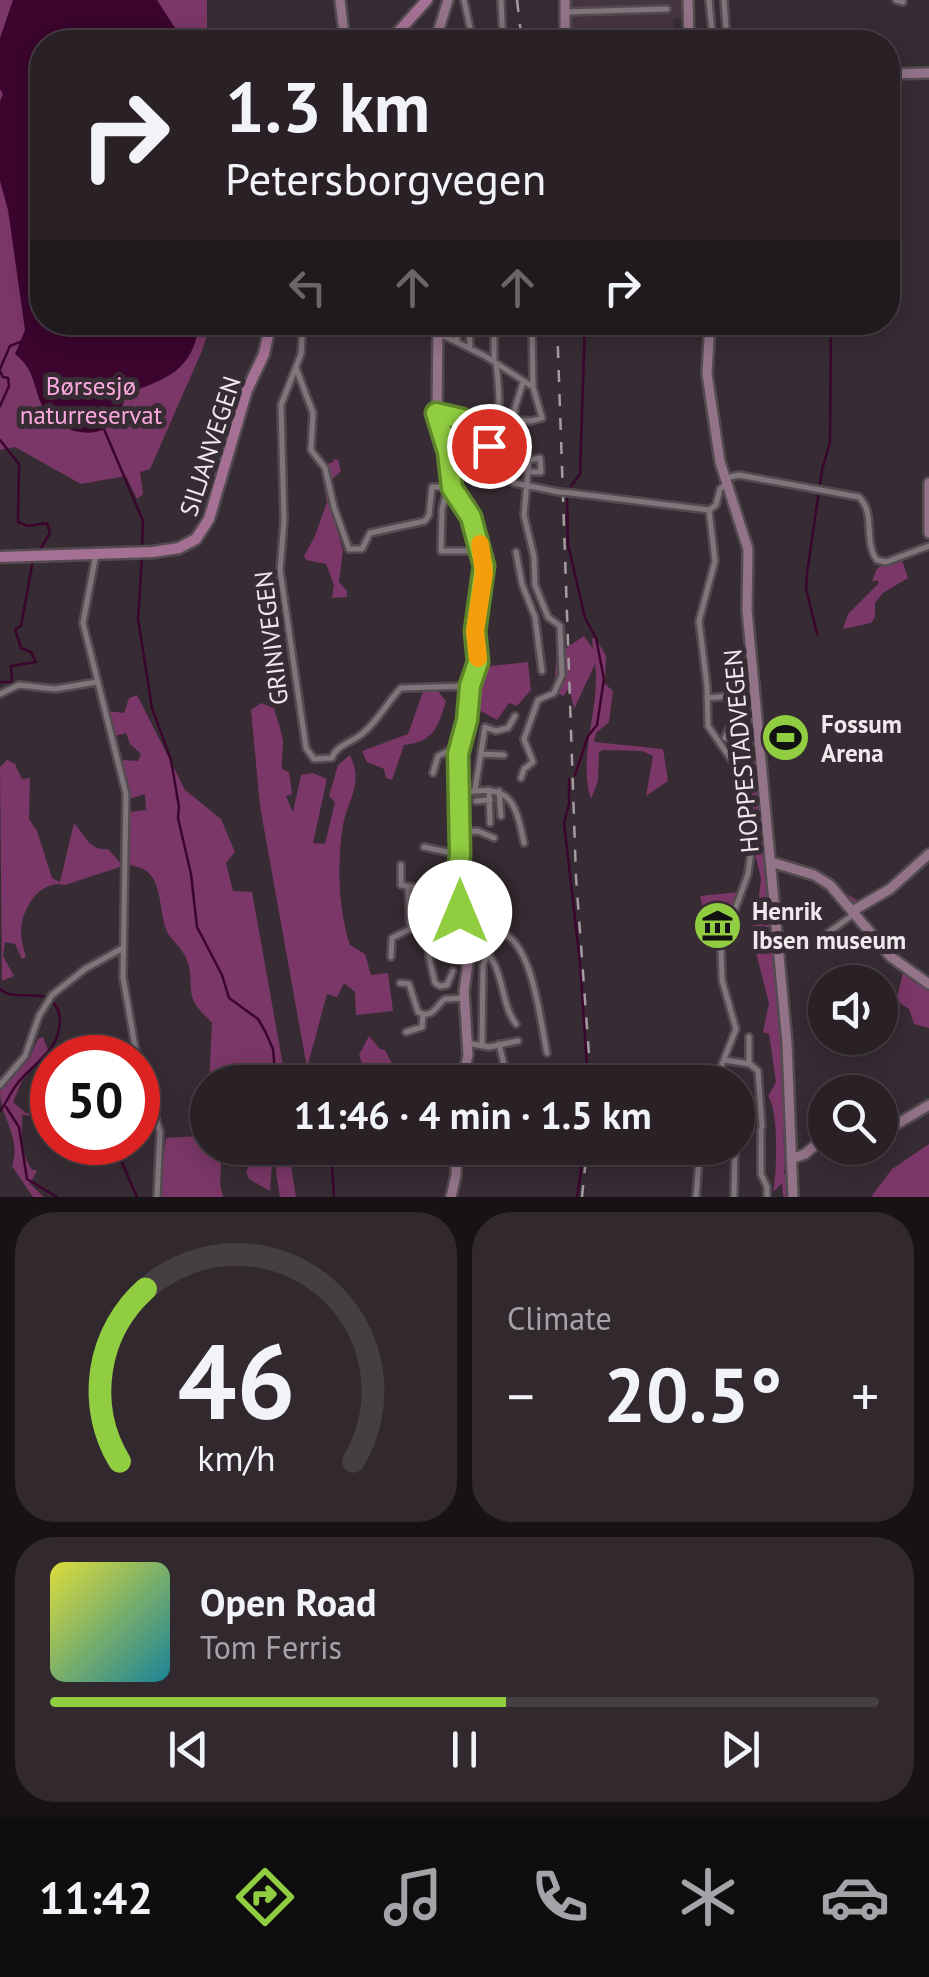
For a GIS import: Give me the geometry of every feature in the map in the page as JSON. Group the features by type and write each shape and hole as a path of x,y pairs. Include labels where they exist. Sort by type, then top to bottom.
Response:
{"main road":[{"path":"340,0 344,30"},
{"path":"400,30 427,0"},
{"path":"439,30 448,0"},
{"path":"565,30 566,0"},
{"path":"688,0 689,30"},
{"path":"900,74 929,73"},
{"name":"SILJANVEGEN","path":"0,557 168,550 189,544 201,534 209,519 247,390 268,335"},
{"path":"438,335 436,413 448,452 450,486 471,517 484,566 475,631 478,658 459,746 462,832 456,895 470,944 466,1065"},
{"name":"HOPPESTADVEGEN","path":"709,335 707,374 726,481 748,549 747,610 788,1058 793,1197"},
{"path":"929,483 929,526"},
{"path":"855,911 901,881 929,854"},
{"path":"771,862 823,880 855,911 894,960 929,984"},
{"path":"898,1123 929,1105"},
{"path":"790,1159 808,1151"},
{"path":"453,1197 462,1186 456,1180 456,1165"}],"street":[{"path":"501,0 502,30"},
{"path":"709,0 712,30"},
{"path":"724,0 726,30"},
{"path":"466,1 471,30"},
{"path":"566,12 668,9"},
{"name":"GRINIVEGEN","path":"302,335 296,368 281,405 284,520 280,570 298,676 300,717 309,753 314,759 332,758 335,750 372,725 401,688 470,686"},
{"path":"448,335 533,387"},
{"path":"457,335 457,342"},
{"path":"469,335 470,348"},
{"path":"489,446 498,403 494,335"},
{"path":"515,420 530,422 542,418 533,387 532,335"},
{"path":"296,368 313,413 311,450 326,468 347,547 362,548 370,533 425,522 432,487 450,486 440,520 441,551 467,551"},
{"path":"511,480 515,420 524,382"},
{"path":"436,413 462,419 489,446 511,480 527,488 709,510 716,504 726,481 739,475 855,496 865,502 872,552 877,560 886,562 929,546"},
{"path":"521,778 533,764 524,739 536,705 554,692 564,667 560,626 549,619 535,584 534,558 524,515 528,472"},
{"path":"709,510 715,560 699,621 710,734 744,778 753,836 744,890 721,948 722,980 736,1026 722,1065"},
{"path":"516,552 522,587 535,617 542,671"},
{"path":"96,554 84,623 126,794 124,997 132,1035"},
{"path":"522,587 535,584"},
{"path":"0,694 20,685 55,688 97,682"},
{"path":"707,698 730,696 733,724 725,738"},
{"path":"475,790 485,727 496,731 508,728 515,716"},
{"path":"432,773 438,756 459,746"},
{"path":"481,754 504,754"},
{"path":"489,821 490,790"},
{"path":"461,793 499,791 514,804 524,844"},
{"path":"499,791 500,816"},
{"path":"476,801 490,800"},
{"path":"462,832 478,831 494,838"},
{"path":"424,847 460,854"},
{"path":"401,865 400,884 456,895"},
{"path":"458,871 484,872"},
{"path":"391,957 392,938 410,929 408,887"},
{"path":"428,890 429,957 435,984 447,985 453,971"},
{"path":"807,943 820,938 855,911"},
{"path":"482,1046 482,967 494,938 505,934 512,937 526,960 547,1053"},
{"path":"470,944 489,954 516,1024"},
{"path":"0,1085 28,1052 39,1016 52,996 85,969 123,948"},
{"path":"400,983 409,984 418,1012 423,1014 436,1010 443,1000 465,998"},
{"path":"406,1032 422,1027 423,1014"},
{"path":"748,1064 749,1040 758,1042"},
{"path":"472,1044 518,1041"},
{"path":"499,1044 504,1065"},
{"path":"724,1060 748,1064 759,1073 761,1174 767,1197"},
{"path":"157,1197 158,1165"},
{"path":"696,1197 699,1165"},
{"path":"734,1197 735,1165"}],"shaded area":[{"path":"13,0 157,0 176,30 30,30 30,335 197,335 191,352 176,371 126,394 114,421 92,433 71,430 68,422 53,421 41,403 29,370 15,354 25,330 8,210 0,181 0,38"},
{"path":"565,0 688,0 687,18 673,19 673,30 565,30"}],"green space":[{"name":"Børsesjø naturreservat","path":"0,0 207,0 207,30 30,30 30,335 207,335 150,469 140,472 143,494 137,499 126,476 81,484 15,447 0,450"},
{"path":"334,459 341,471 329,482 343,550 339,582 347,597 332,598 334,585 326,564 306,560 304,556 327,502 324,465"},
{"path":"890,557 901,557 908,578 883,593 875,603 871,623 843,629 848,614 879,583 872,582 876,570"},
{"path":"584,636 593,649 595,637 606,656 605,684 613,691 609,722 596,733 594,742 663,749 668,781 646,796 653,756 642,751 603,750 599,752 598,781 591,799 587,765 595,664 574,709 570,690 564,696 554,692 557,646 566,648"},
{"path":"528,662 531,690 517,706 509,703 497,720 473,707 481,667"},
{"path":"425,686 436,689 446,701 440,718 428,737 404,745 392,780 386,778 384,769 367,762 362,751 408,734"},
{"path":"742,694 753,697 748,713 756,723 765,826 772,916 771,925 766,928 777,966 784,1030 784,1173 789,1179 789,1197 783,1197 782,1183 773,1192 775,1128 768,1096 776,1082 769,1034 763,1032 769,1003 750,930 756,921 761,879 753,846 746,778 737,764 755,759 755,724 743,709"},
{"path":"137,695 185,790 221,819 235,852 226,863 233,891 252,892 283,1065 210,1065 212,1023 194,1002 187,960 166,929 157,887 147,871 126,865 130,812 146,810 145,794 129,799 122,760 138,761 141,754 130,744 126,733 115,736 107,711 124,713 129,698"},
{"path":"261,703 274,708 283,743 282,769 289,772 292,794 286,796 293,812 301,775 313,773 327,779 313,843 325,844 335,802 329,796 338,765 350,755 356,775 341,839 343,916 350,945 365,954 371,975 388,973 393,1011 356,1015 355,992 344,983 337,997 327,994 308,1065 260,806 251,710"},
{"name":"Fossum Arena","path":"805,723 808,749 767,753 765,727"},
{"path":"7,760 15,764 22,779 30,778 29,819 37,831 52,878 60,882 74,823 92,845 108,849 123,866 40,891 28,905 22,923 26,957 22,959 15,944 5,942 3,956 14,976 2,981 0,767"},
{"path":"838,889 857,900 875,936 929,981 929,1028 914,1024 909,1009 898,1002 903,973 875,946"},
{"path":"740,892 725,934 716,939 721,945 713,948 700,896"},
{"path":"369,1036 385,1050 393,1065 362,1065 359,1055"},
{"path":"29,1059 30,1071 13,1102 30,1113 22,1115 24,1150 32,1170 37,1170 30,1184 44,1197 33,1197 12,1166 13,1137 0,1091"},
{"path":"190,1137 190,1165 221,1165 223,1197 158,1197 166,1138"},
{"path":"929,1144 929,1197 871,1197 898,1165"},
{"path":"250,1165 272,1165 270,1191 249,1179 246,1172"},
{"path":"276,1165 291,1165 296,1197 280,1197"}],"waterway":[{"path":"571,486 580,474 585,335"},
{"path":"817,634 806,588 822,470 830,442 831,335"},
{"path":"0,369 10,346 20,342"},
{"path":"0,371 8,378 9,386 0,406"},
{"path":"104,429 143,521 142,547"},
{"path":"0,440 19,464 18,522 28,526 47,523 50,533 34,552"},
{"path":"567,498 568,544 604,679 597,725 588,736 575,775"},
{"path":"142,558 138,619 152,708 171,760 197,927 222,975 229,998 258,1019 265,1031 274,1065"},
{"path":"0,682 12,682 11,666 36,662 31,652 21,648 15,629 21,626 33,560"},
{"path":"569,779 564,823 587,1065"},
{"path":"0,989 49,999 57,1007 60,1022 55,1042 17,1084 0,1111"},
{"path":"6,1107 19,1127 27,1179 57,1197"},
{"path":"123,1165 137,1197"},
{"path":"332,1165 334,1197"},
{"path":"577,1197 582,1165"}],"railway":[{"path":"517,0 521,30"},
{"path":"557,335 576,877 590,1065"},
{"path":"582,1197 585,1165"}],"slow traffic":[{"path":"478,658 475,631 484,573 480,544"}],"place":[{"name":"Fossum Arena","path":"786,738"},
{"name":"Henrik Ibsen museum","path":"717,925"}],"route":[{"path":"460,912 456,898 460,854 458,754 478,662 475,631 484,566 471,517 450,483 448,452 436,413 462,419 489,446"}]}
